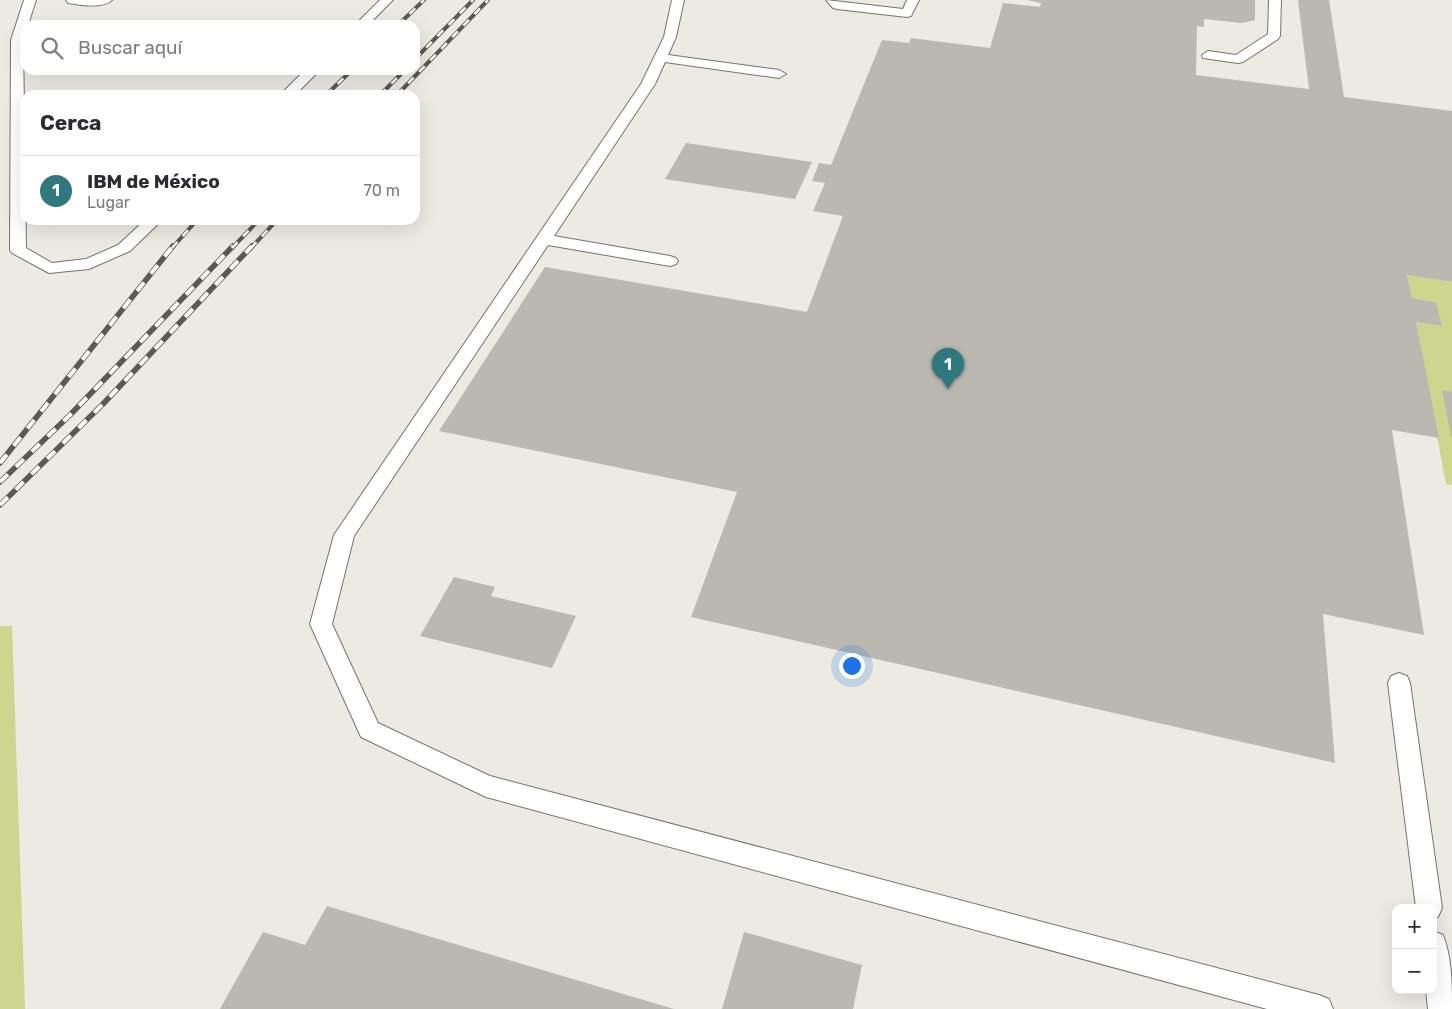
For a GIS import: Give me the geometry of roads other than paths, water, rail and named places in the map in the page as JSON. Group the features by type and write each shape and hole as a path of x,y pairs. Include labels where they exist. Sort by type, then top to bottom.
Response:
{"lane":[{"path":"24,20 30,0"},
{"path":"72,0 84,2 106,0"},
{"path":"366,20 387,0"},
{"path":"678,0 670,37 648,84 344,536 321,624 369,730 486,786 1319,1009"},
{"path":"832,0 837,5 907,13 913,0"},
{"path":"1208,55 1238,59 1274,36 1275,0"},
{"path":"20,31 17,40 16,62 18,250 49,268 89,264 124,248 149,225"},
{"path":"660,58 779,74"},
{"path":"292,90 308,75"},
{"path":"543,239 670,261"},
{"path":"1400,682 1428,904"},
{"path":"1434,949 1442,1009"}],"railway":[{"path":"403,20 424,0"},
{"path":"420,54 473,0"},
{"path":"420,71 488,0"},
{"path":"331,90 347,75"},
{"path":"385,90 400,75"},
{"path":"402,90 416,75"},
{"path":"172,248 193,225"},
{"path":"232,248 254,225"},
{"path":"251,248 272,225"},
{"path":"0,463 173,246"},
{"path":"0,482 70,415 233,246"},
{"path":"0,505 103,404 252,246"}],"place":[{"name":"IBM de México","path":"948,389"}]}
